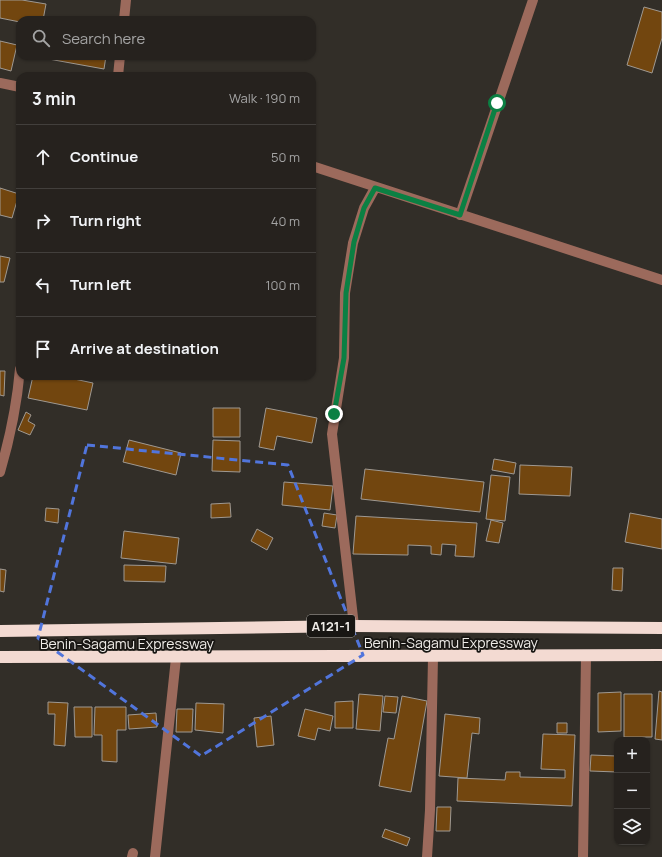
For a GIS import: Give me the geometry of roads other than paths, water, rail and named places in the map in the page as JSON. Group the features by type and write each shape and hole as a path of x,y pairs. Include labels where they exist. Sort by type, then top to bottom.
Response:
{"highway":[{"name":"A121-1","path":"0,630 354,626 662,628"},
{"name":"Benin-Sagamu Expressway","path":"0,657 176,658 662,655"}],"street":[{"path":"124,16 126,0"},
{"path":"460,215 533,0"},
{"path":"118,72 120,60"},
{"path":"0,83 16,86"},
{"path":"316,167 375,188 662,280"},
{"path":"354,626 332,434 344,358 346,293 354,242 364,208 375,188"},
{"path":"0,472 10,439 19,380"},
{"path":"583,857 586,656"},
{"path":"427,857 433,657"},
{"path":"155,857 176,658"}]}
